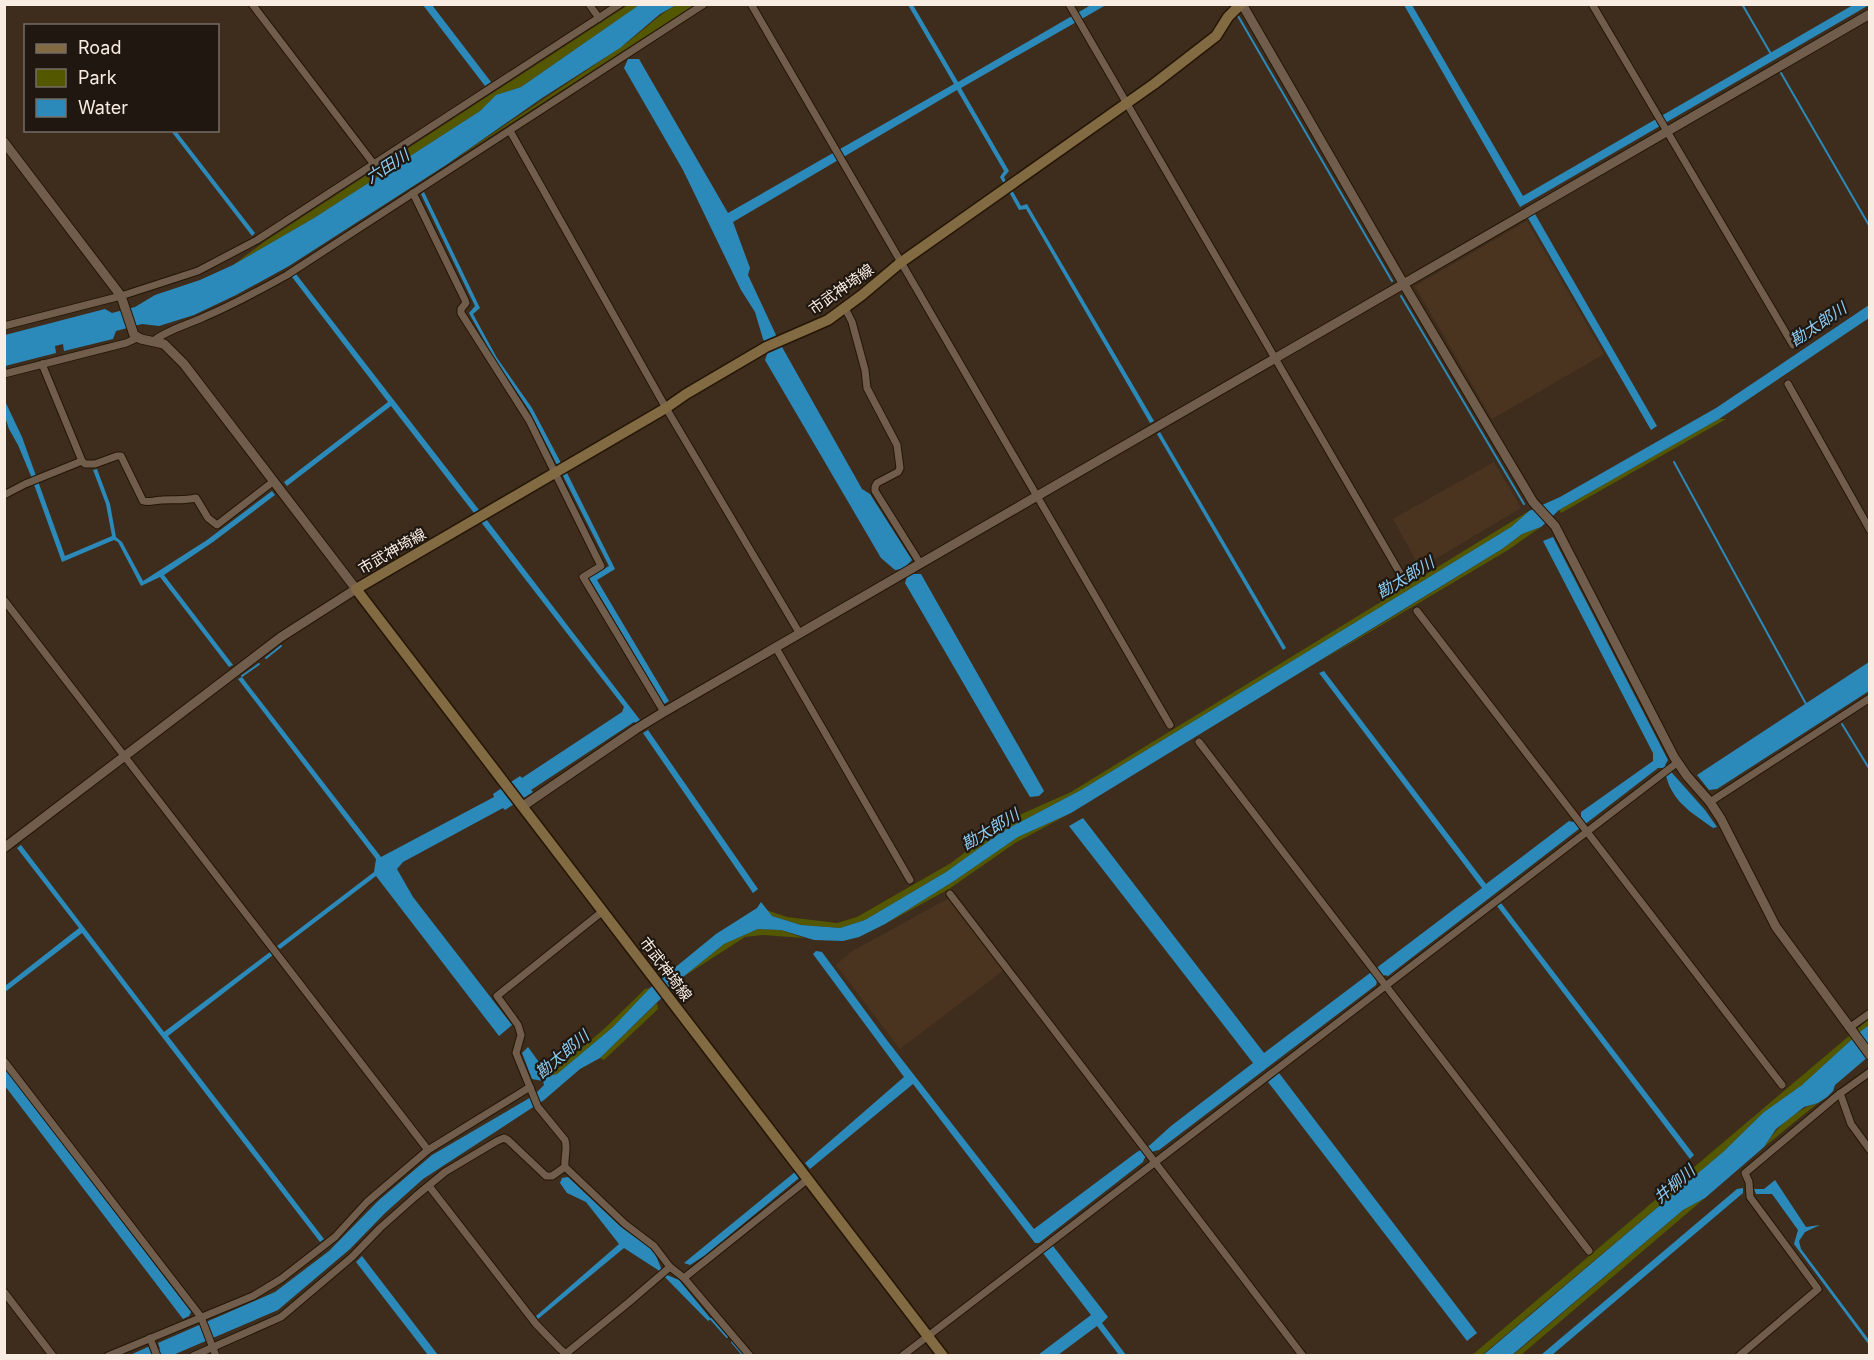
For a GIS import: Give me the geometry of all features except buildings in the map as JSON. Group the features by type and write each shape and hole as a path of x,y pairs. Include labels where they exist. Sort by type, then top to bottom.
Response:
{"main road":[{"name":"市武神埼線","path":"943,1356 356,589 766,347 819,324 845,308 900,263 1207,43 1216,36 1228,17 1242,4"}],"street":[{"path":"252,4 373,164"},
{"path":"589,4 599,18"},
{"path":"4,326 121,296 198,271 257,240 620,4"},
{"path":"153,341 164,333 249,297 287,274 704,4"},
{"path":"751,4 1170,725"},
{"path":"1069,4 1404,580"},
{"path":"1242,4 1533,502 1554,524 1678,762 1721,819 1776,927 1869,1055"},
{"path":"1592,4 1793,345"},
{"path":"522,805 664,712 1665,130 1869,14"},
{"path":"510,131 666,408 800,634"},
{"path":"4,142 121,296 134,334"},
{"path":"413,193 465,300 466,303 460,309 461,313 529,420 600,566 583,577 664,712"},
{"path":"845,308 852,322 867,388 897,445 900,468 898,472 877,483 875,491 920,563"},
{"path":"4,848 281,638 356,589 184,364 164,344 134,334"},
{"path":"4,374 126,343 134,334"},
{"path":"42,364 82,461 85,464 94,464 121,456 143,501 180,502 196,498 208,518 217,525 274,481"},
{"path":"1788,384 1869,530"},
{"path":"4,495 82,461"},
{"path":"4,600 428,1150"},
{"path":"1416,611 1782,1085"},
{"path":"776,648 910,880"},
{"path":"1710,802 1869,698"},
{"path":"1199,742 1589,1251"},
{"path":"902,1356 1154,1159 1678,762"},
{"path":"950,894 1303,1356"},
{"path":"603,911 497,996 518,1026 521,1035 516,1053 538,1107 567,1147 564,1158 565,1167 625,1224 654,1246 665,1271 684,1278 750,1356"},
{"path":"1849,1028 1869,1013"},
{"path":"4,1061 201,1317 215,1352"},
{"path":"1739,1356 1818,1289 1750,1197 1749,1182 1745,1173 1840,1093 1869,1072"},
{"path":"108,1356 254,1296 281,1280 335,1237 367,1202 428,1150 531,1090"},
{"path":"1840,1093 1851,1124 1869,1150"},
{"path":"193,1356 215,1352 281,1317 352,1257 380,1228 445,1172 504,1138 546,1176 552,1176 565,1167"},
{"path":"684,1278 808,1179"},
{"path":"429,1186 536,1324 566,1355 665,1271"},
{"path":"4,1292 53,1356"},
{"path":"150,1338 156,1352"}],"shaded area":[{"path":"1527,221 1604,354 1492,419 1415,286"},
{"path":"1494,462 1521,508 1420,568 1393,519"},
{"path":"949,898 1004,970 900,1049 836,965 851,952"}],"green space":[{"path":"628,5 639,5 521,87 496,95 480,111 314,218 233,265 264,242"},
{"path":"676,5 694,5 446,165 618,49"},
{"path":"1719,419 1726,419 1561,513 1559,510"},
{"path":"1529,511 1511,527 1081,790 1003,831 946,872 865,920 840,928 801,925 772,916 766,910 787,917 837,923 857,917 951,863 1006,821 1071,792"},
{"path":"1541,527 1508,550 1316,664 1502,549 1522,534"},
{"path":"1071,813 1015,843 949,889 885,924 1018,837"},
{"path":"758,929 781,930 804,938 763,935 745,937 683,977 724,944"},
{"path":"650,988 613,1027 557,1074 549,1076 605,1028 645,989"},
{"path":"657,1003 658,1009 604,1060 600,1058"},
{"path":"1869,1019 1869,1025 1802,1085 1764,1112 1723,1152 1482,1355 1471,1356"},
{"path":"1818,1103 1764,1147 1787,1120 1801,1110"},
{"path":"1705,1198 1521,1355 1512,1356 1683,1210"}],"water":[{"path":"423,5 432,5 491,82 485,86"},
{"path":"639,5 676,5 660,14 620,48 542,98 446,165 289,266 194,315 159,326 142,324 116,331 113,339 64,351 63,344 55,346 56,353 5,366 5,335 105,309 112,313 135,307 155,295 200,280 233,265 314,218 480,111 496,95 521,87"},
{"path":"908,5 913,5 958,82 1091,5 1106,5 961,88 1009,171 1004,177 1006,182 1004,184 1000,177 1004,171 957,90 733,222 750,268 748,275 776,335 774,339 782,347 862,489 870,494 912,560 907,565 913,574 921,574 1044,791 1039,796 1030,797 905,583 907,577 902,569 895,570 881,558 765,360 769,349 763,339 755,312 741,290 683,170 624,68 628,59 639,59 728,213 954,84"},
{"path":"1404,5 1412,5 1523,196 1853,5 1869,5 1520,207"},
{"path":"172,132 177,132 255,233 252,236"},
{"path":"1012,190 1021,206 1027,204 1154,421 1150,423 1026,209 1019,210 1009,192"},
{"path":"424,192 480,308 473,314 497,358 532,408 561,463 557,465 529,410 494,358 469,313 475,306 421,194"},
{"path":"1535,214 1657,426 1651,430 1528,218"},
{"path":"296,274 479,510 474,513 391,406 287,486 284,482 388,402 292,277"},
{"path":"1869,305 1869,318 1719,419 1559,510 1541,527 1522,534 1502,549 1071,813 1018,837 885,924 859,937 843,941 814,940 781,930 758,929 724,944 683,977 600,1058 580,1069 544,1100 423,1179 350,1249 278,1310 173,1355 128,1356 150,1346 152,1352 160,1349 158,1343 275,1292 329,1251 379,1200 432,1155 533,1096 544,1085 543,1081 532,1079 522,1053 528,1047 549,1076 557,1074 613,1027 650,988 716,934 757,908 761,902 772,916 801,925 840,928 865,920 946,872 1003,831 1081,790 1511,527 1529,511 1560,497 1716,408"},
{"path":"4,399 22,437 65,556 112,536 106,504 93,470 97,469 110,504 116,537 122,542 143,581 207,540 272,491 275,495 213,542 164,575 233,665 229,667 160,577 141,586 118,542 114,540 62,562 31,476 9,429 5,417"},
{"path":"1160,432 1286,648 1283,650 1157,434"},
{"path":"566,471 615,569 597,580 669,701 664,704 589,578 609,566 562,474"},
{"path":"486,519 640,720 531,790 533,792 505,810 503,808 403,862 397,869 413,897 512,1025 499,1036 376,876 280,949 277,946 374,872 376,859 238,679 242,677 381,857 494,797 493,794 520,776 522,778 622,712 624,707 481,522"},
{"path":"1553,537 1668,760 1665,765 1717,827 1713,828 1684,806 1671,789 1662,768 1658,768 1159,1150 1145,1157 1143,1162 1039,1243 1035,1243 913,1084 810,1169 805,1163 904,1077 813,954 816,951 822,952 886,1039 1034,1229 1137,1152 1150,1145 1253,1063 1069,826 1083,818 1264,1053 1370,973 1372,974 1379,966 1482,888 1319,673 1324,671 1486,884 1653,761 1653,753 1543,541"},
{"path":"1869,662 1869,691 1717,789 1709,790 1697,775"},
{"path":"648,730 758,889 753,893 643,733"},
{"path":"21,845 164,1032 270,952 273,955 168,1036 324,1239 320,1242 82,933 5,992 5,986 79,928 17,848"},
{"path":"1501,903 1694,1155 1690,1159 1497,906"},
{"path":"1869,1025 1869,1056 1835,1085 1827,1097 1818,1103 1804,1107 1776,1129 1764,1147 1705,1198 1683,1210 1512,1355 1482,1356 1723,1152 1764,1112 1802,1085"},
{"path":"5,1068 191,1312 189,1316 183,1319 5,1086"},
{"path":"1279,1073 1477,1333 1467,1341 1268,1082"},
{"path":"795,1172 799,1178 704,1256 690,1265 684,1263"},
{"path":"568,1177 621,1227 654,1251 661,1268 667,1275 679,1280 711,1319 708,1321 658,1270 624,1248 538,1319 536,1316 619,1244 586,1202 567,1193 560,1183 562,1178"},
{"path":"1775,1180 1806,1227 1820,1225 1805,1232 1799,1241 1801,1249 1869,1340 1869,1345 1794,1244 1798,1230 1772,1194 1756,1194 1754,1189 1764,1189"},
{"path":"1743,1188 1743,1193 1552,1355 1541,1355 1737,1189"},
{"path":"1053,1246 1108,1317 1102,1323 1126,1355 1119,1355 1097,1326 1058,1355 1038,1355 1091,1315 1043,1253"},
{"path":"362,1256 438,1355 428,1355 356,1262"}],"waterway":[{"path":"1742,4 1771,54"},
{"path":"1238,16 1392,281"},
{"path":"1781,73 1870,227"},
{"path":"1401,296 1524,504"},
{"path":"1674,462 1806,704"},
{"path":"266,658 281,646"},
{"path":"242,676 259,664"},
{"path":"1842,724 1870,770"},
{"path":"711,1319 727,1337"},
{"path":"732,1342 744,1356"}],"water label":[{"name":"六田川","path":"387,166"},
{"name":"勘太郎川","path":"1818,324"},
{"name":"勘太郎川","path":"1405,577"},
{"name":"勘太郎川","path":"990,829"},
{"name":"勘太郎川","path":"562,1054"},
{"name":"井柳川","path":"1674,1184"}]}
